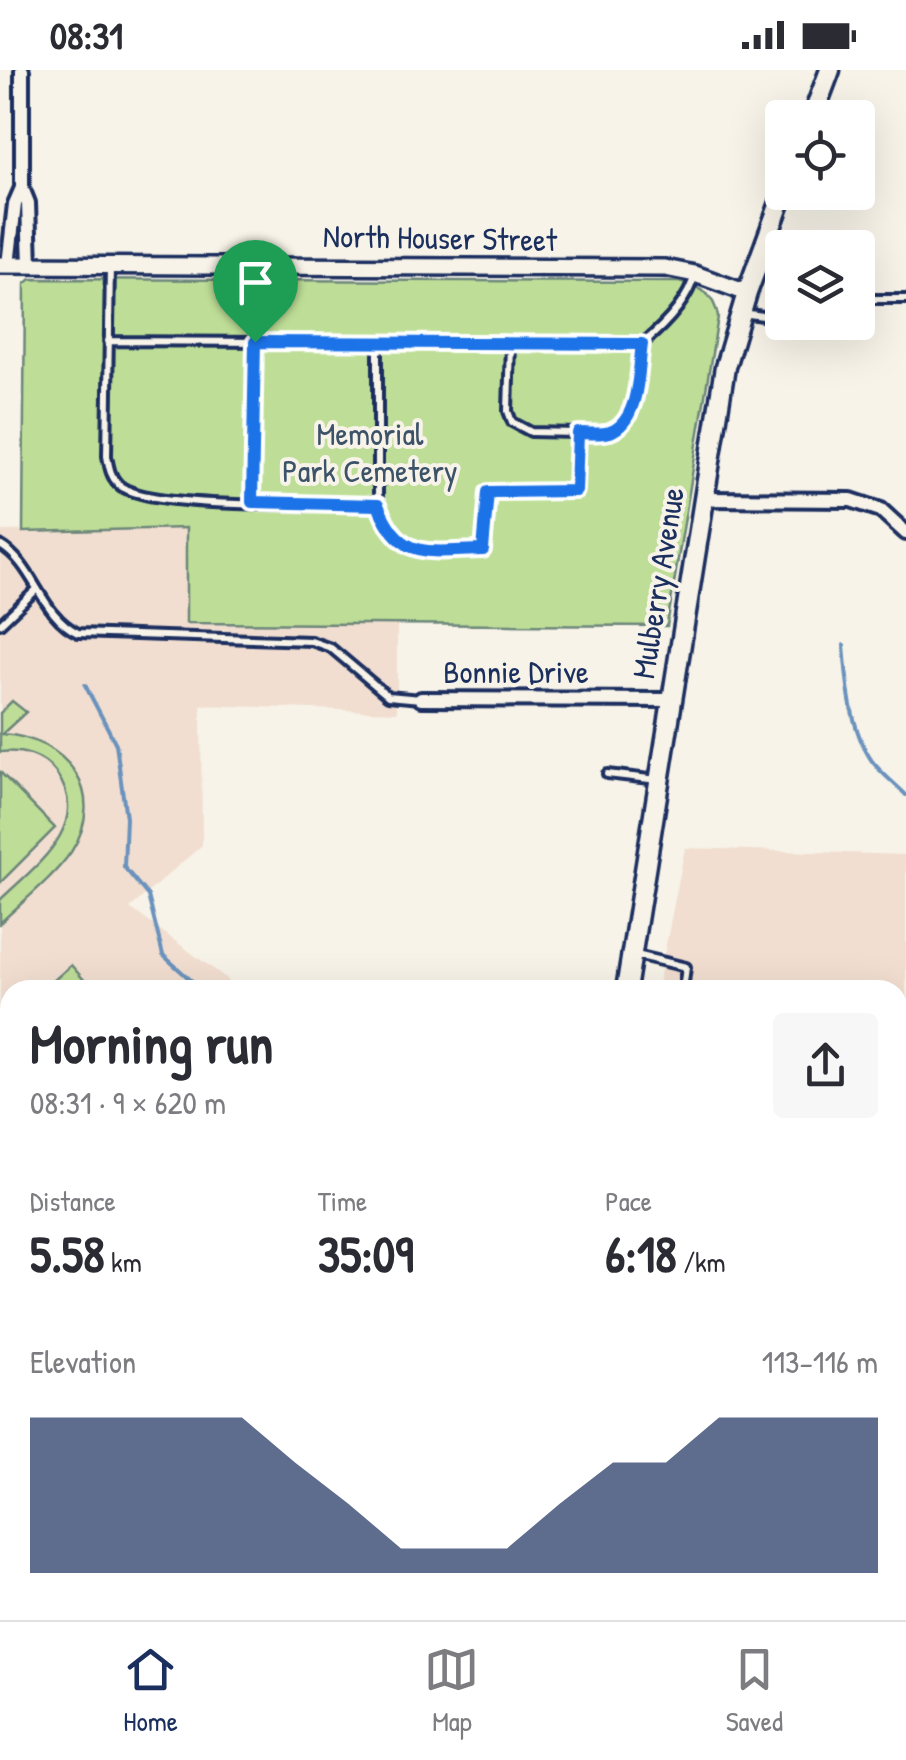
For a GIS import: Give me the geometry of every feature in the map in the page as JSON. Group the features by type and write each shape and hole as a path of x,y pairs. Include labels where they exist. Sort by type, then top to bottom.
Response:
{"main road":[{"path":"819,100 830,70"},
{"name":"Mulberry Avenue","path":"628,980 725,367 777,210"}],"street":[{"path":"22,70 22,188 28,203 30,265"},
{"path":"4,265 15,204 22,188"},
{"name":"North Houser Street","path":"4,265 665,268 695,274 747,293"},
{"path":"702,498 852,500 881,510 906,533"},
{"name":"Bonnie Drive","path":"421,700 670,700"}],"lane":[{"path":"110,264 107,456 118,485 130,492 178,502 378,505"},
{"path":"108,341 642,344 659,330 691,290 695,274"},
{"path":"875,299 906,299"},
{"path":"740,313 765,316"},
{"path":"252,502 255,342"},
{"path":"378,343 378,505 388,530 403,544 426,551 483,550 488,492 576,491 578,433"},
{"path":"510,343 508,411 512,422 531,432 578,433 606,433 626,420 632,407 642,344"},
{"path":"0,545 18,559 59,620 78,633 311,640 332,648 388,696 421,700"},
{"path":"0,624 37,590"},
{"path":"608,774 659,780"},
{"path":"632,954 686,967 684,980"}],"shaded area":[{"path":"186,528 186,623 397,625 397,712 201,705 202,845 130,908 227,980 0,980 0,531"},
{"path":"685,848 906,855 906,980 659,980"}],"green space":[{"name":"Memorial Park Cemetery","path":"31,279 679,282 700,289 710,297 718,317 667,626 186,623 186,528 23,532 25,284"},
{"path":"12,701 26,712 2,734 25,738 62,757 83,789 86,809 82,830 64,862 0,923 0,900 55,844 68,810 66,792 51,767 31,755 0,752 0,713"},
{"path":"0,772 55,828 0,883"},
{"path":"71,965 84,980 54,980"}],"waterway":[{"path":"844,645 859,735 872,761 906,795"},
{"path":"85,685 116,744 126,818 124,867 148,896 163,955 191,980"}],"route":[{"path":"255,342 642,344 632,407 626,420 606,433 578,433 576,491 488,492 483,550 426,551 403,544 388,530 378,505 252,502 255,342"}]}
